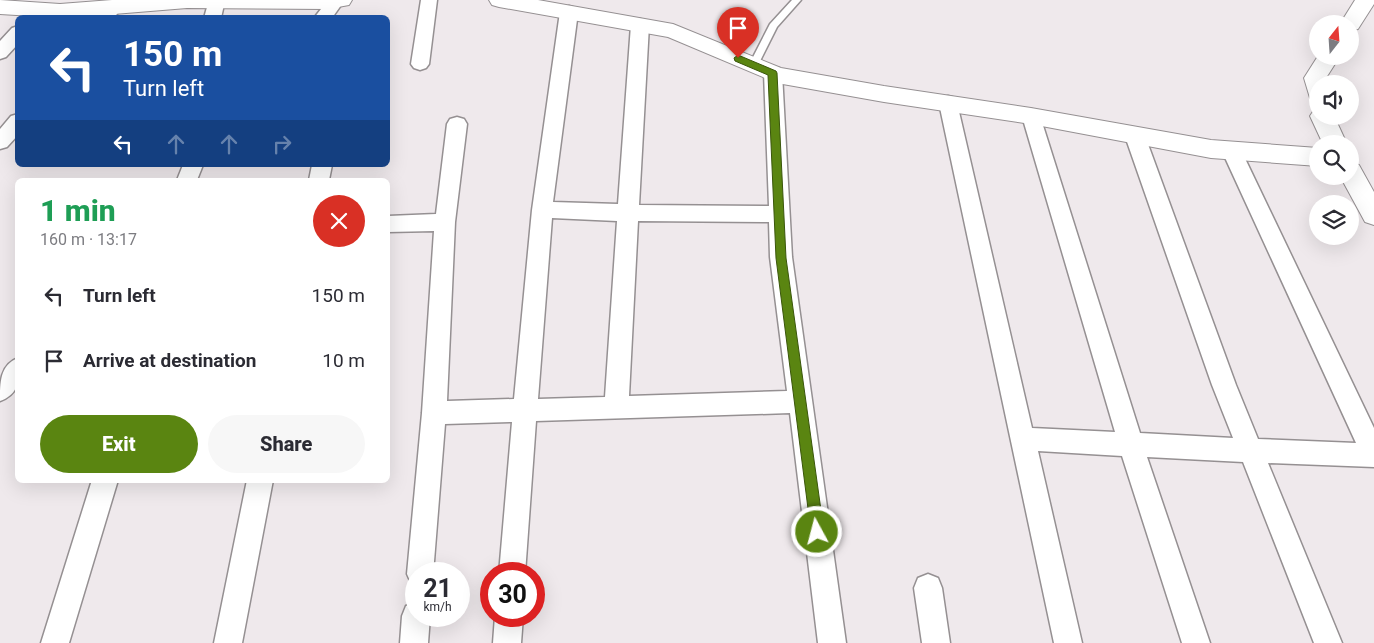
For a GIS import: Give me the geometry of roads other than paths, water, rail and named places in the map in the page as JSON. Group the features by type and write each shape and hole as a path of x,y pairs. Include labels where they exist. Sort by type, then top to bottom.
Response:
{"street":[{"path":"420,64 429,0"},
{"path":"500,0 673,31 764,69 948,104 1031,116 1211,149 1309,156"},
{"path":"1356,15 1366,0"},
{"path":"22,8 108,12 144,2 187,1 215,9 254,1 333,9"},
{"path":"513,562 524,409 542,210 569,12"},
{"path":"616,407 640,25"},
{"path":"0,52 15,35"},
{"path":"764,69 779,214 781,258 832,643"},
{"path":"948,104 1068,643"},
{"path":"1031,116 1131,445 1196,643"},
{"path":"0,142 15,124"},
{"path":"421,562 434,413 445,222 457,124"},
{"path":"1135,136 1221,376 1328,643"},
{"path":"1023,440 1251,452 1374,455 1232,151"},
{"path":"1357,185 1374,215"},
{"path":"542,210 629,213 779,214"},
{"path":"390,224 445,222"},
{"path":"0,390 15,372"},
{"path":"434,413 800,402"},
{"path":"55,643 104,483"},
{"path":"228,643 259,483"},
{"path":"928,588 936,643"},
{"path":"414,643 415,627"},
{"path":"508,643 509,627"}],"lane":[{"path":"764,69 773,26 797,0"}]}
